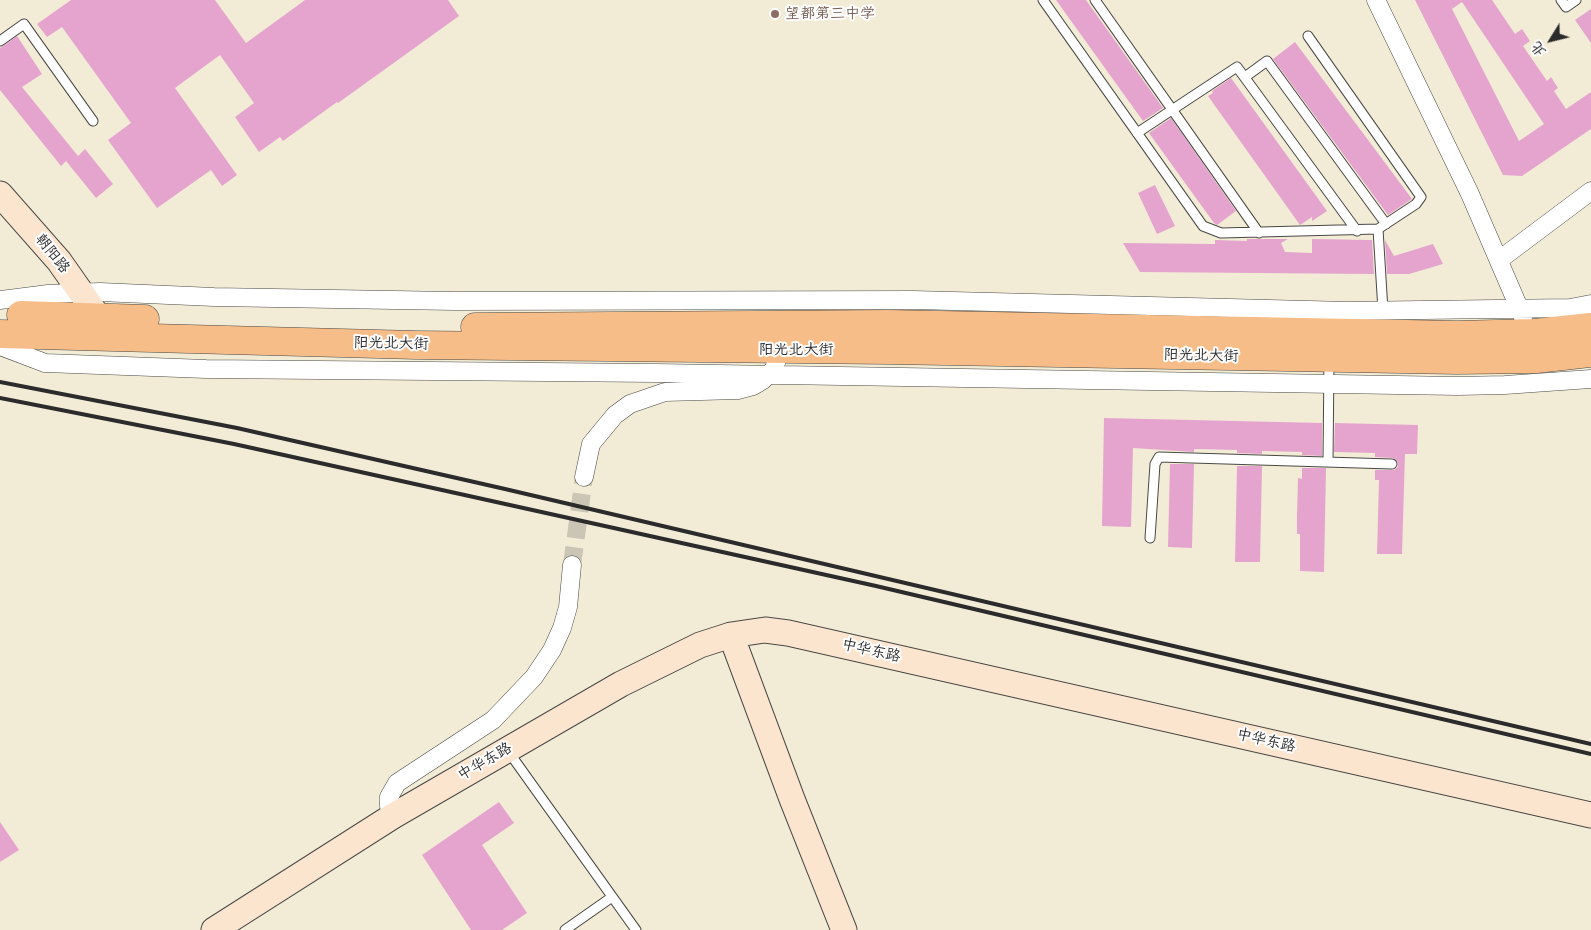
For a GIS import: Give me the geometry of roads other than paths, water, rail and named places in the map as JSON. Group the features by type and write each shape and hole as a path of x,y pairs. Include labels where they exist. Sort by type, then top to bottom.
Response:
{"highway":[{"name":"阳光北大街","path":"0,314 510,327 888,324 1419,334 1530,333 1591,327"},
{"name":"阳光北大街","path":"0,334 416,345 1329,358 1498,360 1591,353"}],"street":[{"path":"1376,0 1470,194 1530,333"},
{"path":"1498,260 1591,192"},
{"name":"朝阳路","path":"0,194 59,261 99,318"},
{"path":"0,300 48,294 81,293 454,301 923,300 1383,311 1519,307 1570,308 1591,304"},
{"path":"0,346 45,362 206,369 768,375 1329,384 1505,385 1591,379"},
{"path":"584,477 591,444 615,415 630,404 664,392 738,390 753,386 774,369 780,350"},
{"path":"393,816 389,806 389,797 397,783 493,720 534,678 552,650 562,628 568,607 572,566"},
{"name":"中华东路","path":"214,930 393,816 506,749 662,662 731,635 764,630 788,632 1591,815"},
{"path":"731,635 792,799 844,930"}],"lane":[{"path":"1043,0 1203,226 1221,233 1357,231 1382,227 1416,204 1421,197 1308,36"},
{"path":"1095,0 1260,233"},
{"path":"1561,0 1566,7 1576,0"},
{"path":"0,41 24,24 93,120"},
{"path":"1245,77 1267,61 1382,227 1383,311"},
{"path":"1137,133 1237,67 1357,231"},
{"path":"1328,462 1329,358"},
{"path":"1150,538 1156,464 1159,458 1392,464"},
{"path":"506,749 636,930"},
{"path":"565,930 612,896"}],"tunnel":[{"path":"572,565 584,477"}],"railway":[{"path":"0,382 237,428 505,489 1591,744"},
{"path":"0,398 234,444 876,586 1591,754"}],"place":[{"name":"望都第三中学","path":"775,14"}]}
